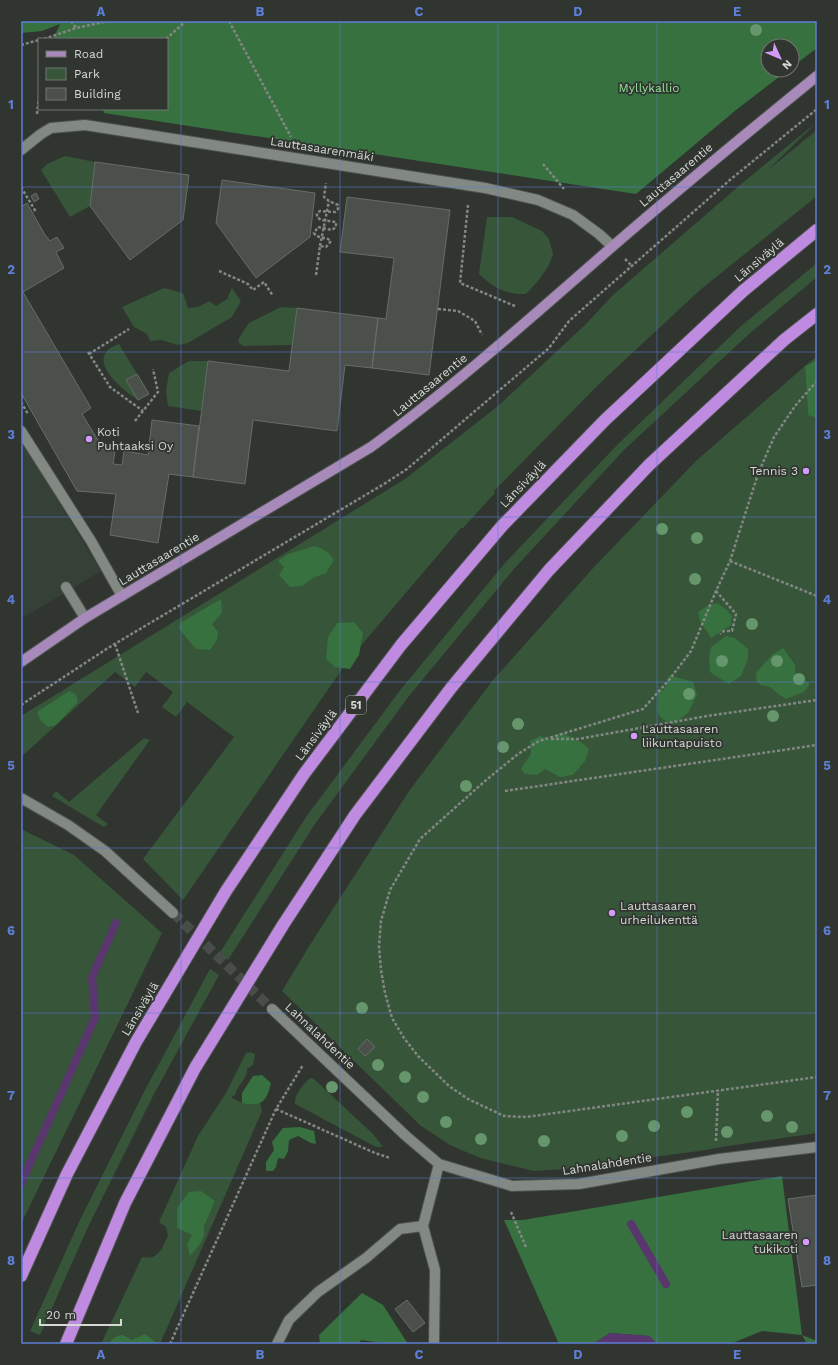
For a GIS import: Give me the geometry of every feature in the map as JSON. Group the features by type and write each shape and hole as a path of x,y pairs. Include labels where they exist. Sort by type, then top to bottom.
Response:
{"highway":[{"name":"Länsiväylä","path":"21,1276 68,1174 132,1049 226,891 304,774 401,645 502,526 605,420 743,291 817,230"},
{"path":"66,1344 125,1204 195,1068 283,925 355,815 451,688 549,570 650,465 784,340 817,314"}],"main road":[{"name":"Lauttasaarentie","path":"21,662 85,618 371,447 427,405 494,350 612,246 817,76"}],"street":[{"name":"Lauttasaarenmäki","path":"21,150 51,128 85,125 484,188 538,200 574,214 612,246"},
{"path":"21,431 91,541 122,596"},
{"path":"66,587 85,618"},
{"path":"21,798 68,825 105,851 173,913"},
{"name":"Lahnalahdentie","path":"272,1009 315,1048 406,1136 440,1164 512,1186 579,1184 719,1159 817,1147"},
{"path":"434,1344 435,1270 423,1226 440,1164"},
{"path":"277,1344 289,1320 318,1292 366,1258 400,1229 423,1226"}],"path":[{"path":"71,21 76,28"},
{"path":"47,38 76,28 109,21"},
{"path":"167,38 186,21"},
{"path":"229,21 292,140"},
{"path":"21,45 38,40"},
{"path":"543,164 564,189"},
{"path":"320,246 326,246 331,241 328,238 316,236 314,232 318,227 332,230 336,227 336,222 321,220 317,217 317,213 320,211 335,212 338,209 338,206 324,197 326,182"},
{"path":"21,187 36,212"},
{"path":"316,275 329,201"},
{"path":"468,204 460,283 517,307"},
{"path":"219,271 248,284 253,290 264,282 273,296"},
{"path":"438,309 458,311 475,321 484,337"},
{"path":"129,329 88,353 110,387 143,412"},
{"path":"136,421 158,392 152,369"},
{"path":"817,381 795,406 774,437 758,474 730,561 691,651 669,680 643,709 539,741 518,754 485,781 420,839 390,890 381,921 379,946 385,993 392,1018 404,1038 418,1056 450,1086 468,1099 504,1116 526,1118 817,1077"},
{"path":"21,402 29,415"},
{"path":"730,561 817,596"},
{"path":"716,591 736,614 732,631 724,631 720,634"},
{"path":"114,644 138,713"},
{"path":"548,739 578,739 707,716 817,700"},
{"path":"505,791 817,745"},
{"path":"170,1344 276,1109 315,1048"},
{"path":"715,1136 718,1091"},
{"path":"276,1109 375,1153 390,1158"},
{"path":"511,1212 526,1247"}],"shaded area":[{"path":"21,440 101,571 21,619"},
{"path":"610,1333 649,1336 657,1344 593,1344"}],"green space":[{"name":"Myllykallio","path":"21,21 817,21 817,48 800,61 800,38 760,38 760,78 778,78 736,110 636,194 104,113 103,110 168,110 168,38 53,38 60,24 42,31 21,33"},
{"path":"817,122 768,170 817,130 817,196 700,290 600,383 494,491 495,493 463,528 461,528 347,662 183,900 143,859 234,737 187,702 176,717 162,707 173,692 146,672 135,687 115,672 21,757 21,716 405,479 498,406 586,324 613,295 747,179"},
{"path":"65,156 95,162 90,206 70,217 41,170 47,164"},
{"path":"487,217 512,217 542,231 549,239 553,254 549,265 539,280 526,294 512,293 501,290 479,274"},
{"path":"817,263 817,277 748,335 624,450 513,570 409,696 315,824 228,960 219,954 306,817 401,689 505,563 618,444 740,327"},
{"path":"164,288 183,293 188,308 198,307 209,301 216,306 227,299 232,288 241,301 232,317 188,343 178,345 162,340 150,341 147,334 134,327 122,307"},
{"path":"281,307 297,308 292,345 243,346 238,342 249,323"},
{"path":"119,344 137,374 126,381 138,400 112,378 104,363 104,356 108,350"},
{"path":"817,356 817,360 805,366"},
{"path":"817,360 817,418 808,415 805,366"},
{"path":"189,361 208,361 201,411 168,406 166,391 169,373"},
{"name":"Lauttasaaren liikuntapuisto","path":"805,366 808,414 817,418 817,1133 566,1169 534,1171 480,1158 450,1145 421,1126 282,991 409,791 493,680 595,566 696,461"},
{"path":"315,546 326,551 334,560 326,573 313,578 302,586 290,587 279,575 284,567 278,561 288,554"},
{"path":"221,599 222,613 212,624 218,632 217,640 210,650 196,649 179,629 180,623"},
{"path":"717,603 727,610 732,616 731,625 711,638 700,621 698,612 709,605"},
{"path":"354,622 363,633 359,655 350,669 335,667 326,659 328,637 337,623"},
{"path":"726,636 735,638 748,649 748,659 741,676 729,684 710,672 709,657 711,647"},
{"path":"783,648 795,665 795,674 810,684 804,692 786,699 770,687 761,685 757,682 756,673 772,655"},
{"path":"669,675 693,682 697,695 688,713 673,724 661,718 658,714 657,689 664,690"},
{"path":"69,691 76,695 78,702 56,725 48,727 41,721 37,712"},
{"path":"563,733 580,742 589,749 585,761 573,775 560,777 545,769 537,775 525,774 521,769 531,754 530,741 540,736 552,740 557,734"},
{"path":"144,738 150,740 96,815 108,824 104,827 52,796 56,791 69,802"},
{"path":"21,829 74,855 162,933 21,1224"},
{"path":"210,969 219,975 153,1096 88,1227 40,1335 30,1331 79,1222 145,1090"},
{"path":"250,1052 255,1054 253,1065 247,1069 247,1073 235,1095 231,1097 245,1104 252,1105 260,1103 262,1111 160,1344 156,1344 154,1341 132,1340 125,1335 111,1340 111,1344 101,1344 142,1257 149,1258 154,1256 163,1248 168,1236 166,1227 159,1222 198,1136 226,1093 246,1053"},
{"path":"262,1075 271,1083 265,1099 254,1105 242,1103 242,1093 253,1076"},
{"path":"310,1078 314,1079 373,1134 383,1147 376,1147 295,1104 297,1093"},
{"path":"300,1127 314,1131 316,1144 298,1136 289,1140 288,1151 284,1159 278,1158 276,1167 273,1171 266,1171 266,1162 274,1150 272,1142 283,1128"},
{"path":"782,1176 802,1335 762,1331 730,1344 657,1344 649,1336 610,1333 593,1344 559,1344 504,1220 523,1220"},
{"path":"201,1191 215,1201 204,1226 204,1236 200,1244 190,1256 187,1244 192,1235 177,1228 177,1208 189,1192"},
{"path":"362,1293 383,1305 408,1344 390,1344 361,1340 359,1344 320,1344 319,1335"},
{"path":"145,1334 156,1344 111,1344 111,1340 120,1335 132,1340"},
{"path":"802,1335 817,1341 817,1344 807,1344"}],"building":[{"path":"95,162 189,175 183,220 130,260 90,206"},
{"path":"222,180 315,193 310,237 256,278 216,223"},
{"path":"36,193 39,199 34,202 31,196"},
{"path":"347,197 450,210 429,375 372,368 378,318 386,319 394,258 340,252"},
{"path":"27,203 45,235 50,241 57,237 64,248 56,252 64,268 23,292 91,408 82,414 104,450 115,452 113,464 122,465 124,451 148,455 152,420 199,426 193,477 169,474 158,543 110,535 116,494 77,491 21,393 21,207"},
{"path":"297,308 378,318 372,368 345,365 337,431 253,420 245,484 193,477 208,361 289,371"},
{"path":"137,374 149,394 138,400 126,380"},
{"path":"367,1039 375,1047 365,1056 358,1049"},
{"name":"Lauttasaaren tukikoti","path":"817,1195 817,1285 802,1287 788,1199"},
{"path":"407,1300 425,1323 413,1332 395,1309"}],"waterway":[{"path":"21,1183 95,1018 92,977 116,923"},
{"path":"631,1224 666,1284"}],"tunnel":[{"path":"173,913 272,1009"}],"place":[{"name":"Koti Puhtaaksi Oy","path":"89,439"},
{"name":"Tennis 3","path":"806,471"},
{"name":"Lauttasaaren liikuntapuisto","path":"634,736"},
{"name":"Lauttasaaren urheilukenttä","path":"612,913"},
{"name":"Lauttasaaren tukikoti","path":"806,1242"}]}
